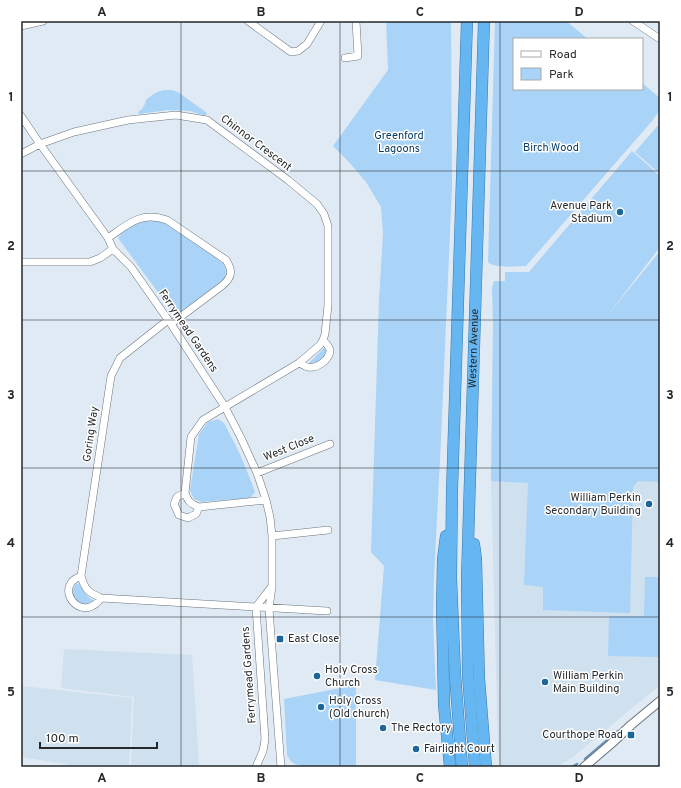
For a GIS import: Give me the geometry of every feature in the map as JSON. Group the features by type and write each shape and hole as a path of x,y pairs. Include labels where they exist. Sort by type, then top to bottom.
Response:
{"highway":[{"name":"Western Avenue","path":"462,767 454,674 451,578 452,490 467,21"},
{"name":"Western Avenue","path":"475,767 468,675 467,577 484,21"},
{"path":"450,767 444,705 442,607 443,559 452,490"},
{"path":"469,495 476,559 479,678 486,767"}],"street":[{"path":"21,26 43,21"},
{"path":"248,21 291,52 298,51 307,44 321,21"},
{"path":"345,58 358,56 356,21"},
{"path":"633,21 660,39"},
{"name":"Chinnor Crescent","path":"21,154 40,144 74,132 128,120 176,115 207,120 288,180 317,204 324,214 328,226 328,306 323,340 330,351 327,359 321,364 308,367 299,363"},
{"name":"Ferrymead Gardens","path":"21,116 108,238 113,249 131,267 169,322 225,407 257,473 266,500 272,536 272,586 269,609 281,767"},
{"name":"Goring Way","path":"81,576 111,376 120,358 223,285 228,280 231,273 226,260 167,220 146,217 130,222 108,238"},
{"path":"21,262 90,262 100,258 113,249"},
{"path":"266,500 199,507 193,505 185,493 191,437 204,420 299,363 320,345 323,340"},
{"name":"West Close","path":"257,473 330,444"},
{"path":"185,493 177,497 174,504 179,514 188,518 196,514 199,507"},
{"path":"272,536 328,530"},
{"path":"101,598 90,608 81,608 73,603 69,593 70,584 81,576 84,586 90,593 101,598 269,609 327,611"},
{"path":"256,607 272,586"},
{"name":"Ferrymead Gardens","path":"256,607 265,739 263,751 256,767"},
{"path":"584,767 631,725 659,703"}],"shaded area":[{"path":"493,328 660,396 660,685 573,757 557,767 500,767 498,749 491,481"},
{"path":"64,649 192,655 199,765 192,767 131,767 134,697 61,688"},
{"path":"21,686 132,698 129,767 84,767 21,757"}],"green space":[{"name":"Greenford Lagoons","path":"386,21 451,21 452,186 434,577 433,620 436,690 375,680 384,566 371,552 379,300 383,233 381,207 366,182 333,146 388,70"},
{"name":"Birch Wood","path":"495,21 566,21 587,38 513,38 513,90 643,90 643,84 660,98 660,110 526,266 495,266 488,262"},
{"path":"165,90 178,92 207,113 205,116 190,111 168,110 139,114 138,112 142,109 146,100 157,92"},
{"path":"660,123 660,174 635,152"},
{"path":"632,151 660,176 660,247 607,316 660,251 660,482 638,481 633,487 630,613 543,610 543,587 524,585 528,483 491,481 493,328 492,288 494,281 505,281 505,272 529,272"},
{"path":"145,221 156,221 167,224 222,262 226,271 224,280 177,314 174,314 118,238 126,230"},
{"path":"325,347 327,349 325,357 315,364 309,364 309,363"},
{"path":"218,419 224,423 239,452 251,481 255,492 250,498 201,502 194,499 190,490 199,434 208,422"},
{"path":"645,577 660,577 660,657 608,656 609,616 644,616"},
{"path":"77,583 87,596 95,601 90,605 80,604 74,599 73,590"},
{"path":"356,685 356,767 313,767 298,765 292,762 287,755 284,699"}],"waterway":[{"path":"585,759 618,731"},
{"path":"572,767 577,764"}],"place":[{"name":"Avenue Park Stadium","path":"620,212"},
{"name":"William Perkin Secondary Building","path":"649,504"},
{"name":"East Close","path":"280,639"},
{"name":"Holy Cross Church","path":"317,676"},
{"name":"William Perkin Main Building","path":"545,682"},
{"name":"Holy Cross (Old church)","path":"321,707"},
{"name":"The Rectory","path":"383,728"},
{"name":"Courthope Road","path":"631,735"},
{"name":"Fairlight Court","path":"416,749"}]}
